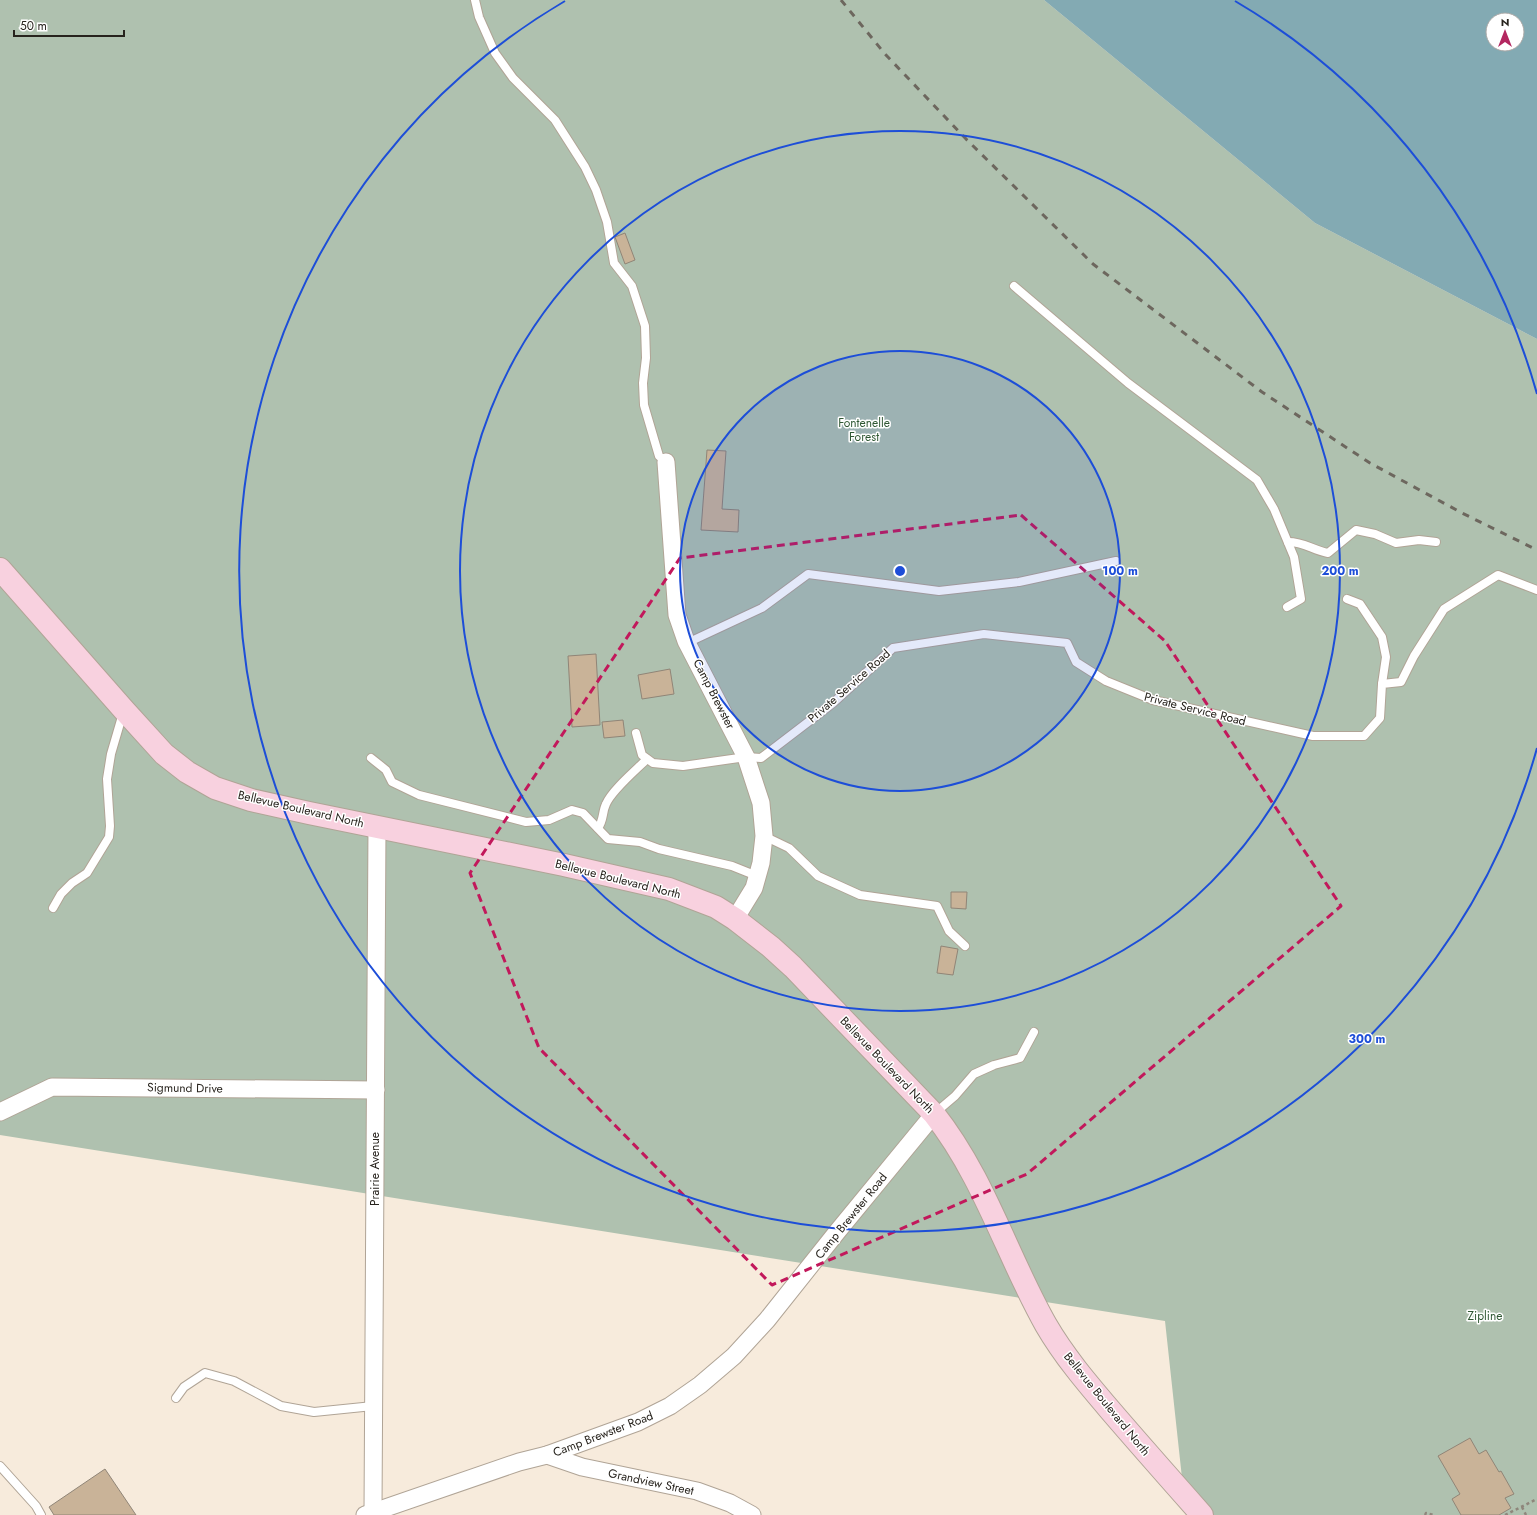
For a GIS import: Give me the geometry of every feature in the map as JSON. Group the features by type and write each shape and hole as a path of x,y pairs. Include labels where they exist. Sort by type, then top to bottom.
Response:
{"main road":[{"name":"Bellevue Boulevard North","path":"0,569 164,754 186,772 215,788 251,800 564,865 669,889 716,907 735,919 771,946 934,1114 949,1133 973,1172 1046,1325 1074,1368 1202,1515"}],"street":[{"name":"Camp Brewster","path":"666,462 676,615 687,643 746,758 761,803 764,836 757,876 754,888 735,919"},
{"name":"Prairie Avenue","path":"369,1513 373,1406 377,826"},
{"name":"Sigmund Drive","path":"0,1112 52,1087 376,1090"},
{"name":"Camp Brewster Road","path":"369,1513 520,1462 547,1456 638,1422 670,1406 700,1385 734,1356 767,1320 934,1114"},
{"name":"Grandview Street","path":"547,1456 582,1467 697,1491 730,1503 752,1515"}],"lane":[{"path":"475,0 479,17 496,53 513,78 555,120 585,167 596,190 607,222 614,263 632,286 645,326 646,358 642,383 644,405 659,456 666,462"},
{"path":"1014,286 1128,383 1257,480 1274,509 1294,557 1301,599 1287,607"},
{"path":"1288,542 1299,542 1318,551 1328,553 1356,530 1375,534 1396,544 1419,540 1436,542"},
{"path":"687,643 762,608 808,574 939,591 1019,582 1116,561"},
{"path":"1347,599 1360,604 1382,637 1386,657 1382,684 1401,682 1414,656 1444,609 1498,575 1537,590"},
{"name":"Private Service Road","path":"746,758 761,758 833,703 893,648 984,634 1067,642 1076,662 1106,681 1153,700 1313,736 1364,736 1380,718 1382,684"},
{"path":"53,908 61,894 72,883 87,873 109,837 110,826 107,779 111,754 124,710"},
{"path":"636,734 642,755 653,763 683,766 746,758"},
{"path":"371,758 386,770 392,782 419,795 526,822 549,820 572,810 583,813 608,839 640,842 659,849 732,866 757,876"},
{"path":"598,828 602,822 606,804 616,790 647,759"},
{"path":"764,836 789,848 818,876 860,895 937,906 949,931 965,946"},
{"path":"934,1114 955,1096 974,1074 994,1065 1020,1058 1034,1032"},
{"path":"176,1398 184,1388 205,1373 234,1381 281,1406 314,1412 373,1406"},
{"path":"0,1466 36,1506 41,1515"}],"path":[{"path":"1505,1515 1537,1500"},
{"path":"1522,1507 1526,1515"},
{"path":"1425,1515 1426,1513 1434,1515"}],"highlighted area":[{"path":"1021,515 1165,641 1341,906 1027,1174 772,1285 539,1048 470,873 680,558"}],"green space":[{"path":"0,0 1044,0 1315,223 1537,339 1537,1515 1186,1515 1165,1321 0,1135"}],"water":[{"path":"1044,0 1537,0 1537,339 1315,223"}],"building":[{"path":"625,233 635,260 625,264 615,237"},
{"path":"707,450 726,451 722,509 739,510 738,532 701,530"},
{"path":"596,654 600,725 572,727 568,656"},
{"path":"670,669 674,694 642,699 638,675"},
{"path":"623,720 625,736 604,738 602,722"},
{"path":"951,892 967,892 966,909 951,908"},
{"path":"941,946 958,949 953,975 937,973"},
{"path":"1470,1438 1479,1454 1486,1450 1499,1472 1501,1471 1514,1494 1505,1498 1511,1508 1499,1515 1461,1515 1452,1499 1460,1494 1438,1456"},
{"path":"105,1469 136,1515 54,1515 49,1507"}],"railway":[{"path":"841,0 885,54 967,140 1093,264 1262,392 1370,463 1462,513 1537,550"}],"park label":[{"name":"Fontenelle Forest","path":"864,430"},
{"name":"Zipline","path":"1485,1316"}]}
